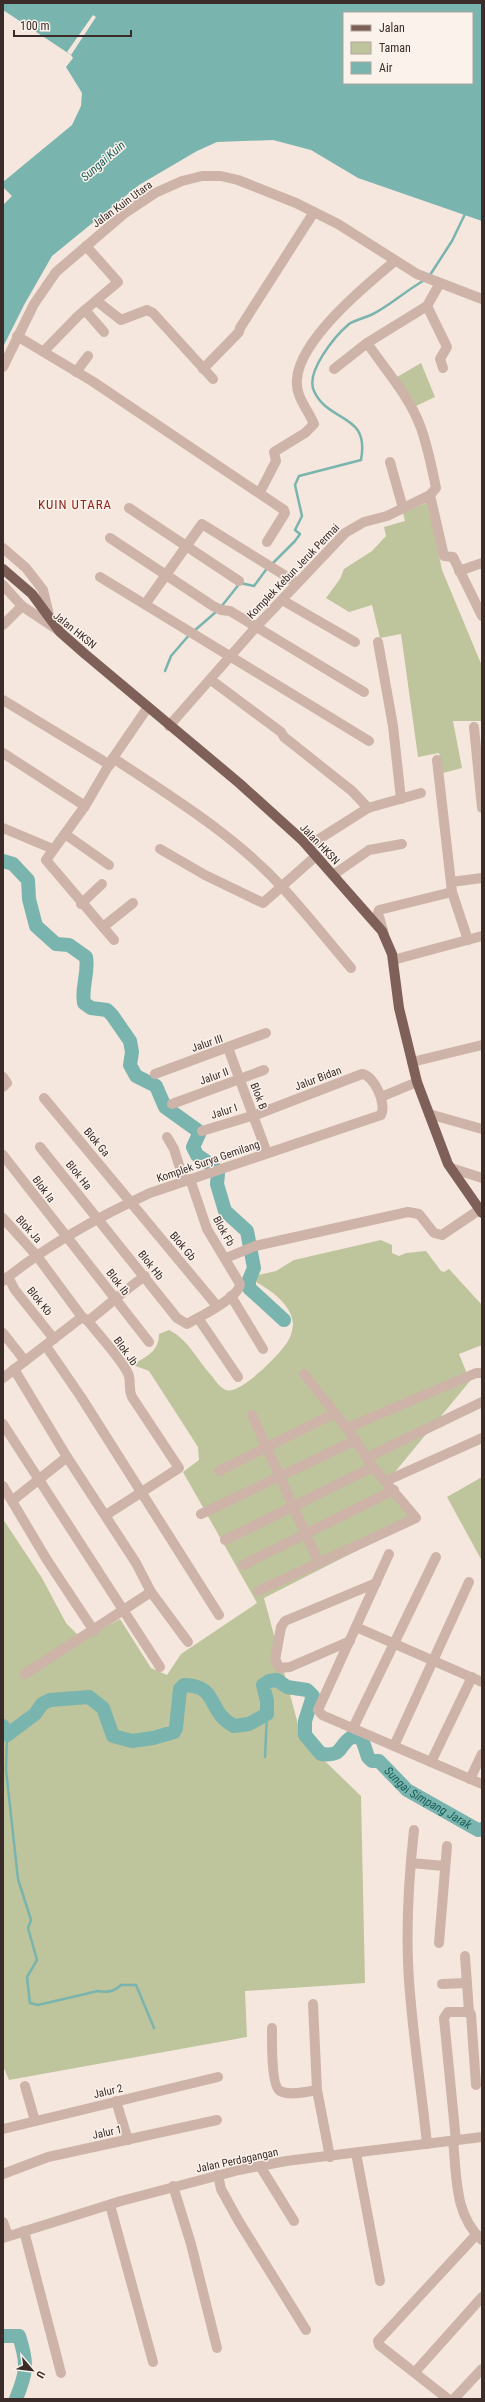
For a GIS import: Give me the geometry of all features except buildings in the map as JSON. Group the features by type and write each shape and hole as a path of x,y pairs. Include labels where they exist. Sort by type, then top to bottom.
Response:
{"main road":[{"path":"3,568 16,579 50,615 60,632"},
{"name":"Jalan HKSN","path":"60,632 169,726 239,783 308,846 358,901 386,939 394,960 399,1008 417,1082 450,1168 481,1211"}],"street":[{"name":"Jalan Kuin Utara","path":"3,367 17,336 50,280 86,246 125,213 155,193 182,181 202,176 221,176 244,182 314,212 338,224 417,274 482,299"},
{"path":"203,369 239,332 240,328 314,212"},
{"path":"44,351 85,310 98,302 118,282 86,246"},
{"path":"260,492 276,461 274,452 305,433 314,424 303,406 297,379 313,342 323,327 395,261"},
{"path":"334,369 367,343 427,306 436,282"},
{"path":"98,302 121,320 147,310 153,313 213,379"},
{"path":"427,306 447,348 440,359 443,368"},
{"path":"85,310 104,332"},
{"path":"17,336 44,351 260,492 284,510 285,513 267,542"},
{"path":"367,343 407,402 421,427 436,488 430,495 444,556 453,557 478,600 482,616"},
{"path":"76,372 88,356"},
{"path":"390,462 403,508"},
{"name":"Komplek Kebun Jeruk Permai","path":"169,726 256,627 297,583 353,527 403,508 430,495"},
{"path":"129,508 185,547 239,581"},
{"path":"146,604 202,524 271,565 297,583"},
{"path":"110,538 220,610 230,611 364,692"},
{"path":"3,548 26,568 43,590 50,615"},
{"path":"460,571 482,563"},
{"path":"100,577 369,741"},
{"name":"Jalan HKSN","path":"3,585 22,606 60,632"},
{"path":"282,600 355,642"},
{"path":"3,625 22,606"},
{"path":"378,642 393,726 401,799"},
{"path":"211,680 281,732 284,737 352,791 368,808"},
{"path":"3,700 111,761 210,824 281,886 351,968"},
{"path":"114,940 81,904 46,862 53,849 85,806 111,761 148,707"},
{"path":"474,727 482,808"},
{"path":"3,753 85,806"},
{"path":"436,760 452,887 468,940"},
{"path":"308,846 368,808 421,793"},
{"path":"3,828 53,849"},
{"path":"65,834 109,865"},
{"path":"333,875 369,850 402,844"},
{"path":"160,849 205,875 256,901 263,903 316,856"},
{"path":"386,939 378,916 380,910 482,878"},
{"path":"81,904 102,884"},
{"path":"103,927 133,902"},
{"path":"394,960 482,936"},
{"name":"Jalur III","path":"155,1074 266,1033"},
{"path":"412,1062 482,1045"},
{"name":"Blok B","path":"228,1048 254,1114 267,1154"},
{"name":"Jalur II","path":"172,1104 264,1070"},
{"name":"Jalur Bidan","path":"254,1114 362,1074 369,1077 381,1096"},
{"path":"3,1077 7,1083 3,1087"},
{"path":"381,1096 417,1082"},
{"name":"Komplek Surya Gemilang","path":"5,1278 67,1236 130,1202 215,1170 267,1154 349,1124 381,1115 383,1107 381,1096"},
{"name":"Blok Ga","path":"44,1098 130,1202"},
{"name":"Jalur I","path":"202,1131 254,1114"},
{"path":"429,1114 482,1129"},
{"name":"Blok Fb","path":"167,1137 174,1149 207,1229 226,1258 240,1284 234,1294 263,1349"},
{"name":"Blok Ha","path":"40,1147 99,1219"},
{"name":"Blok Ia","path":"3,1155 67,1236"},
{"path":"450,1168 482,1178"},
{"name":"Blok Gb","path":"130,1202 217,1306"},
{"path":"226,1258 255,1246 408,1212 419,1214 434,1233 442,1235 481,1211"},
{"name":"Blok Ja","path":"3,1218 37,1256"},
{"name":"Blok Hb","path":"99,1219 177,1318 187,1324 198,1318"},
{"name":"Blok Ib","path":"67,1236 149,1342"},
{"name":"Blok Jb","path":"37,1256 129,1374 128,1388 132,1397 179,1468 142,1493"},
{"path":"3,1378 54,1339 111,1303 115,1297 145,1276"},
{"name":"Blok Kb","path":"5,1278 54,1339"},
{"path":"234,1294 198,1318 238,1377"},
{"path":"3,1333 25,1361"},
{"path":"46,1346 142,1493 219,1615"},
{"path":"14,1369 67,1457 106,1515 151,1592 188,1642"},
{"path":"347,1428 476,1373 482,1373"},
{"path":"258,1591 416,1518 386,1480 373,1467 356,1440 304,1374"},
{"path":"368,1457 482,1402"},
{"path":"219,1471 335,1413"},
{"path":"252,1415 281,1476 319,1563"},
{"path":"3,1424 160,1667"},
{"path":"386,1480 482,1438"},
{"path":"201,1514 356,1440"},
{"path":"13,1500 67,1457"},
{"path":"225,1540 373,1467"},
{"path":"3,1486 13,1500 47,1560 94,1631"},
{"path":"243,1565 394,1490"},
{"path":"106,1515 142,1493"},
{"path":"389,1554 350,1641 317,1708 322,1715 482,1784"},
{"path":"353,1728 395,1645 436,1557"},
{"path":"394,1746 469,1582"},
{"path":"350,1641 290,1667 280,1668 275,1660 281,1627 285,1621 376,1583"},
{"path":"25,1674 94,1631 151,1592"},
{"path":"356,1627 433,1662 482,1682"},
{"path":"431,1762 472,1677"},
{"path":"470,1779 482,1754"},
{"path":"414,1830 407,1915 410,1992 427,2144"},
{"path":"439,1943 444,1866 447,1846"},
{"path":"411,1862 444,1866"},
{"path":"465,1956 466,1983 476,2085"},
{"path":"442,1984 466,1983"},
{"path":"314,2004 317,2090 330,2157"},
{"path":"448,2399 379,2345 378,2341 479,2237 465,2220 461,2209 444,2018 448,2012 469,2012"},
{"path":"272,2028 274,2076 277,2087 280,2091 297,2093 317,2090"},
{"name":"Jalur 2","path":"3,2129 218,2077"},
{"path":"25,2086 35,2121"},
{"path":"116,2101 128,2140"},
{"name":"Jalur 1","path":"3,2174 48,2158 217,2120"},
{"name":"Jalan Perdagangan","path":"5,2237 173,2186 260,2166 286,2161 330,2157 482,2137"},
{"path":"356,2153 380,2281"},
{"path":"260,2166 294,2221"},
{"path":"218,2175 221,2189 238,2220 306,2330"},
{"path":"173,2186 191,2244 217,2348"},
{"path":"110,2205 153,2362"},
{"path":"3,2222 5,2237"},
{"path":"24,2231 61,2373"},
{"path":"415,2372 482,2298"},
{"path":"454,2399 482,2369"}],"green space":[{"path":"421,363 435,397 416,406 397,377"},
{"path":"428,502 442,570 482,666 482,721 453,721 462,768 443,773 439,753 418,757 401,634 380,638 372,605 349,612 326,598 340,579 344,569 372,551 386,536 384,527 405,521 403,513"},
{"path":"381,1240 392,1245 392,1253 399,1256 406,1253 426,1251 441,1271 444,1272 449,1269 482,1305 482,1345 459,1354 470,1381 385,1484 413,1522 264,1598 302,1739 361,1796 365,1983 245,1991 247,2037 9,2080 3,2066 3,1519 42,1578 66,1623 81,1638 97,1632 120,1619 151,1668 167,1675 181,1654 257,1603 183,1472 199,1460 198,1447 149,1371 133,1365 151,1353 157,1345 159,1334 169,1330 187,1344 222,1388 232,1390 241,1386 250,1380 279,1353 290,1338 293,1326 292,1317 289,1310 273,1293 254,1281 254,1276 276,1271 294,1260"},
{"path":"482,1477 482,1561 447,1497"}],"water":[{"name":"Sungai Kuin","path":"3,3 482,3 482,221 358,178 311,150 273,140 217,142 197,151 139,185 52,256 24,305 3,347 3,205 12,196 3,187 3,182 72,125 81,106 82,93 66,67 73,58 71,55 3,10"}],"pier":[{"path":"93,15 96,17 71,55 67,52"}],"waterway":[{"path":"430,275 452,241 466,212"},
{"path":"272,564 300,534 295,530 302,516 295,485 299,476 361,460 362,445 360,434 354,426 329,409 314,391 312,383 317,365 329,345 349,324 378,311 425,280"},
{"path":"221,607 240,583 254,586 268,567"},
{"path":"194,631 217,611"},
{"path":"165,671 171,656 190,634"},
{"path":"3,861 13,864 28,880 29,899 36,926 56,944 69,945 86,957 87,969 83,991 84,1003 91,1008 107,1010 112,1015 130,1041 132,1052 130,1065 136,1076 156,1086 165,1107 197,1130 199,1134 193,1147 197,1155 213,1166 218,1174 217,1184 225,1211 247,1231 254,1268 249,1280 249,1288 284,1320"},
{"name":"Sungai Simpang Jarak","path":"3,1726 7,1735 35,1714 42,1704 50,1700 89,1697 103,1708 113,1736 132,1741 153,1738 174,1732 176,1728 180,1689 184,1685 195,1686 208,1694 219,1713 225,1720 234,1726 249,1724 267,1714 267,1701 263,1685 269,1681 277,1680 287,1687 307,1690 313,1696 305,1721 305,1735 321,1754 334,1754 340,1750 348,1739 353,1736 362,1739 368,1757 372,1761 379,1761 407,1790 478,1830 482,1829"},
{"path":"265,1757 267,1714"},
{"path":"7,1735 6,1770 18,1879 31,1920 28,1928 37,1960 27,1977 30,2003 38,2005 98,1991 110,1991 121,1985 136,1985 154,2028"},
{"path":"3,2336 19,2336 24,2354 24,2375 16,2399"}],"district":[{"name":"KUIN UTARA","path":"75,504"}]}
